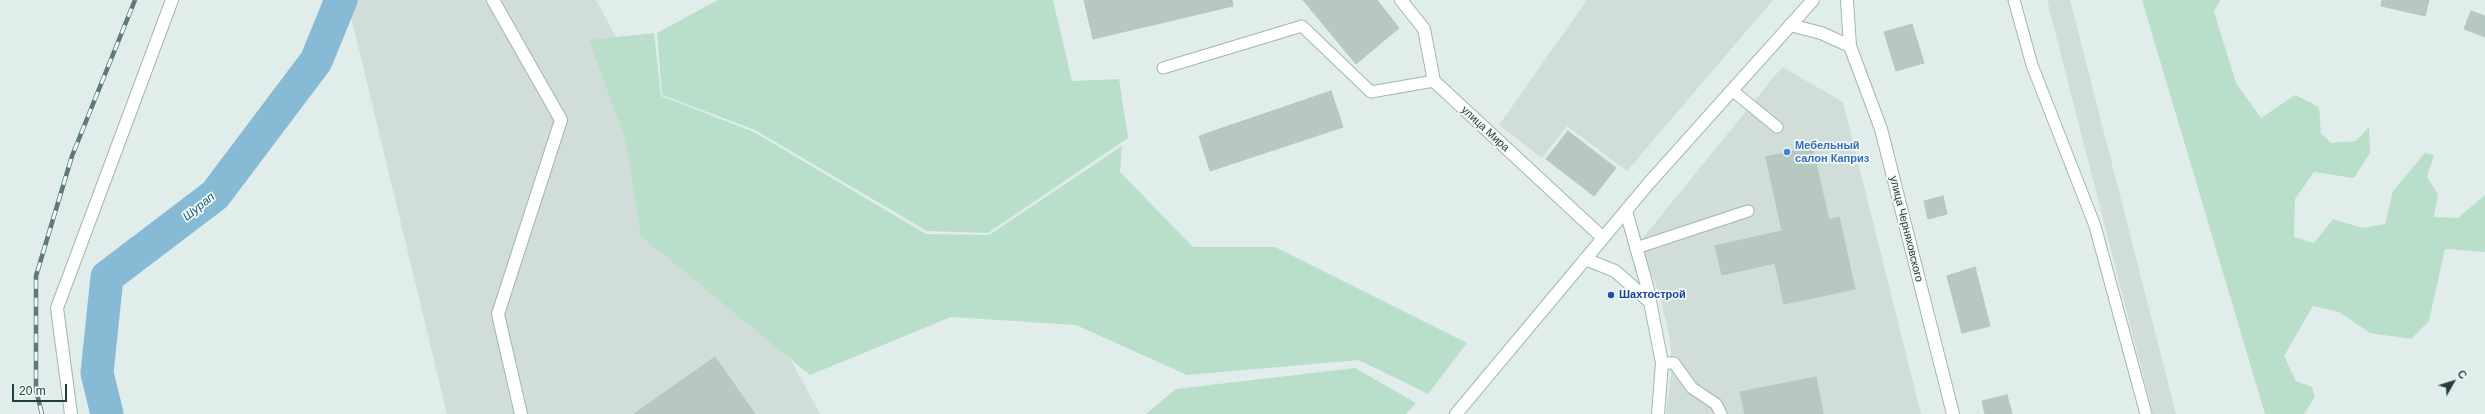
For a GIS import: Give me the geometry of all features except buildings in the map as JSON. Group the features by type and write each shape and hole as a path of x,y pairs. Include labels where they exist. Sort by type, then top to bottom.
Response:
{"street":[{"path":"71,414 57,308 172,0"},
{"path":"493,0 561,120 498,314 521,414"},
{"path":"1401,0 1424,28 1434,81"},
{"path":"1456,414 1626,211 1812,0"},
{"name":"улица Черняховского","path":"1847,0 1850,46 1881,129 1954,414"},
{"path":"1790,25 1821,33 1850,46"},
{"name":"улица Мира","path":"1434,81 1603,238"},
{"path":"1626,211 1650,302 1662,363 1658,414"},
{"path":"1585,259 1616,271 1650,302"}],"lane":[{"path":"2014,0 2032,65 2095,226 2146,414"},
{"path":"1162,68 1302,26 1371,92 1434,81"},
{"path":"1732,90 1777,127"},
{"path":"1636,248 1748,211"},
{"path":"1662,363 1674,362 1692,388 1716,404 1721,414"}],"shaded area":[{"path":"347,0 596,0 820,414 447,414"},
{"path":"1587,0 1773,0 1627,171 1567,126 1542,158 1499,125"},
{"path":"2047,0 2070,0 2176,414 2153,414"},
{"path":"1782,67 1843,102 1921,414 1666,414 1672,364 1669,335 1659,292 1638,244"}],"green space":[{"path":"718,0 1053,0 1072,81 1119,79 1128,138 988,233 927,231 755,130 662,95 657,33"},
{"path":"2142,0 2220,0 2214,12 2236,83 2261,118 2295,95 2319,107 2321,133 2331,143 2356,141 2369,127 2370,153 2354,178 2314,172 2295,199 2294,237 2314,243 2333,219 2362,228 2385,224 2393,191 2425,153 2434,155 2427,177 2438,194 2434,217 2458,218 2485,195 2485,252 2445,249 2429,321 2411,339 2370,333 2339,312 2313,306 2284,356 2296,381 2312,387 2315,397 2304,414 2265,414"},
{"path":"654,33 661,96 754,132 926,234 989,235 1122,146 1120,172 1193,247 1275,247 1467,343 1428,394 1359,360 1187,375 1076,325 951,317 810,375 641,236 626,141 589,40"},
{"path":"1355,368 1416,403 1406,414 1146,414 1176,389"}],"waterway":[{"name":"Шурап","path":"107,414 97,373 107,277 215,195 316,61 341,0"}],"railway":[{"path":"42,414 36,390 36,276 72,156 135,0"}],"place":[{"name":"Мебельный салон Каприз","path":"1787,152"},
{"name":"Шахтострой","path":"1611,295"}]}
